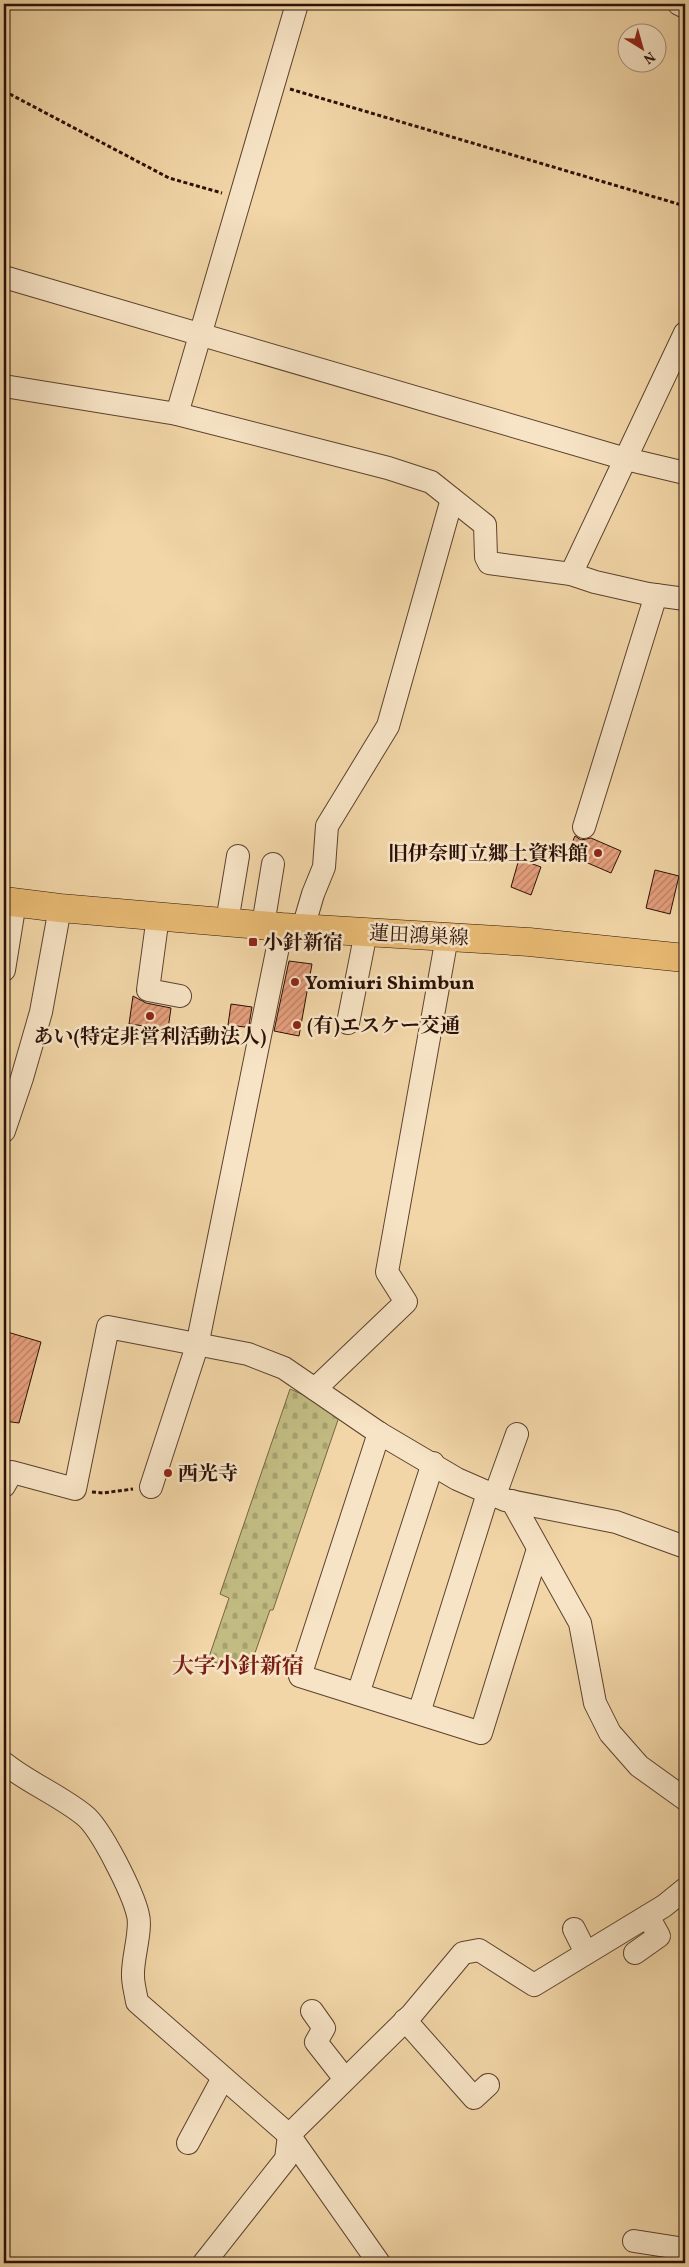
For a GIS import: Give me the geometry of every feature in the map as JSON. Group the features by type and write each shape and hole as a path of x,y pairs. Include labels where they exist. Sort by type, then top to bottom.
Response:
{"main road":[{"name":"蓮田鴻巣線","path":"10,902 283,927 529,942 685,958"}],"street":[{"path":"177,414 297,4"},
{"path":"678,4 685,7"},
{"path":"4,276 626,458 685,473"},
{"path":"571,574 685,333"},
{"path":"4,386 177,414 388,468 430,482 485,525 486,557 489,563 571,574 595,582 685,599"},
{"path":"283,927 313,894 324,867 327,826 388,726 452,499"},
{"path":"584,827 656,595"},
{"path":"227,922 238,856"},
{"path":"150,1487 197,1346 283,927 273,864"},
{"path":"4,970 10,902"},
{"path":"4,1131 41,1012 60,908"},
{"path":"158,916 148,990 180,996"},
{"path":"348,1023 366,932"},
{"path":"315,1389 406,1302 386,1272 447,937"},
{"path":"4,1486 12,1472 75,1489 108,1327 197,1346 248,1354 284,1368 379,1433 456,1479 498,1497 616,1522 685,1547"},
{"path":"379,1433 300,1676 481,1733 538,1548"},
{"path":"419,1713 498,1497 517,1434"},
{"path":"358,1694 432,1463"},
{"path":"498,1497 538,1548 580,1623 595,1703 610,1733 639,1766 685,1800"},
{"path":"4,1763 21,1776 55,1794 86,1816 101,1835 116,1863 139,1916 132,1976 137,2002 290,2135 379,2263"},
{"path":"204,2263 286,2159 290,2135 406,2020 463,1953 478,1950 534,1985 664,1906 685,1889"},
{"path":"635,1953 659,1936 648,1916"},
{"path":"574,1929 586,1953"},
{"path":"312,2011 324,2028 316,2042 345,2079"},
{"path":"406,2020 474,2098 488,2085"},
{"path":"188,2143 223,2078"},
{"path":"634,2241 685,2249"}],"path":[{"path":"274,84 685,206"},
{"path":"4,92 169,178 240,198"},
{"path":"75,1489 102,1493 150,1487"}],"green space":[{"path":"290,1389 341,1411 273,1610 270,1610 248,1673 208,1660 229,1598 220,1594"}],"building":[{"path":"575,836 581,840 591,838 621,851 611,873 567,854"},
{"path":"519,859 541,867 531,895 511,887"},
{"path":"655,870 679,876 670,914 646,908"},
{"path":"289,961 312,964 299,1036 274,1031"},
{"path":"133,996 146,1003 171,1008 168,1029 129,1024"},
{"path":"231,1004 252,1007 249,1025 245,1027 228,1025"},
{"path":"4,1331 41,1342 19,1423 4,1421"}],"place":[{"name":"旧伊奈町立郷土資料館","path":"598,853"},
{"name":"小針新宿","path":"253,942"},
{"name":"Yomiuri Shimbun","path":"295,982"},
{"name":"あい(特定非営利活動法人)","path":"150,1016"},
{"name":"(有)エスケー交通","path":"297,1025"},
{"name":"西光寺","path":"168,1473"}],"district":[{"name":"大字小針新宿","path":"238,1665"}]}
